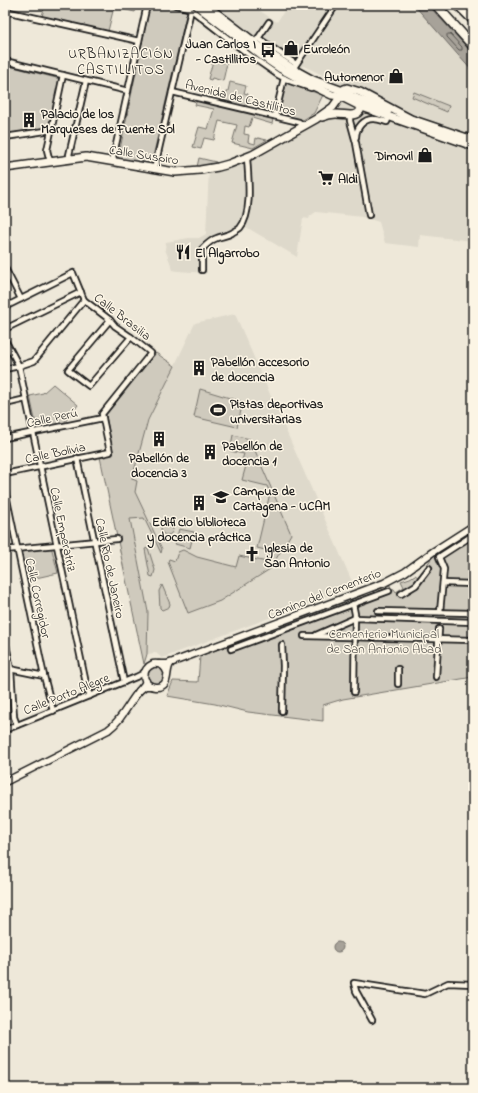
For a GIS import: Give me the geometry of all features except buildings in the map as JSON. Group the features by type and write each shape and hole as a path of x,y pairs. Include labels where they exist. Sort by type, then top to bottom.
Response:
{"highway":[{"path":"436,5 473,46"},
{"path":"440,5 473,38"},
{"path":"458,5 473,20"},
{"path":"465,5 473,13"}],"main road":[{"path":"206,5 313,80 341,95 389,117 473,146"},
{"path":"190,7 298,79 332,95 341,95"},
{"path":"347,115 342,113 338,102 344,89 347,88 360,92 408,118"},
{"path":"316,119 330,115 355,115 359,113 363,104 363,96 351,89"},
{"path":"316,119 333,107 341,95"},
{"path":"363,104 473,140"},
{"name":"Calle Suspiro","path":"5,168 86,157 175,172 200,170 229,164 247,157 316,119"},
{"name":"Camino del Cementerio","path":"159,664 173,662 384,583 404,572 473,526"},
{"path":"139,691 146,686 157,687 164,684 167,679 168,666 173,662"},
{"path":"5,782 108,730 118,721 130,702 144,686 145,671 150,665 159,664 164,666 167,672"},
{"path":"145,680 151,686"}],"street":[{"path":"114,162 113,158 147,5"},
{"path":"176,5 190,7 248,54 284,78 322,90"},
{"path":"156,169 155,166 190,7"},
{"path":"294,66 334,8"},
{"path":"5,11 139,41"},
{"path":"256,40 269,22"},
{"path":"5,61 128,91"},
{"path":"52,162 49,158 48,150 63,75"},
{"path":"275,116 284,78"},
{"path":"72,159 70,155 86,81"},
{"name":"Avenida de Castillitos","path":"172,92 299,122 304,126"},
{"path":"347,115 356,143 369,215"},
{"path":"356,143 357,130 361,124 372,119 387,122 389,117"},
{"path":"5,137 52,130"},
{"path":"202,270 202,249 208,242 229,234 239,228 244,221 248,205 249,190 247,157"},
{"path":"5,268 21,299 5,307"},
{"name":"Calle Brasilia","path":"21,299 73,273 84,300 151,353 102,414 103,418"},
{"path":"5,329 81,292"},
{"path":"5,369 34,361 84,300"},
{"path":"110,320 68,370 89,386 131,337"},
{"name":"Calle Emperatriz","path":"5,340 19,366 56,545 90,696"},
{"path":"5,404 26,399"},
{"name":"Calle Perú","path":"5,438 103,418"},
{"name":"Calle Bolivia","path":"5,474 110,452 103,418"},
{"name":"Calle Río de Janeiro","path":"77,458 124,682"},
{"name":"Calle Corregidor","path":"5,490 44,676 53,711"},
{"path":"5,519 11,518"},
{"path":"440,612 444,583 444,569 439,557 473,535"},
{"path":"5,550 117,539"},
{"path":"401,594 416,585 428,568"},
{"path":"444,583 473,584"},
{"path":"231,649 389,591"},
{"path":"353,604 355,614 354,692"},
{"path":"378,611 473,612"},
{"path":"313,636 355,618 473,622"},
{"path":"436,677 438,629"},
{"path":"304,636 473,640"},
{"path":"5,640 11,669 14,717 17,725"},
{"path":"282,645 282,711"},
{"path":"5,668 44,676"},
{"path":"398,669 398,684"},
{"name":"Calle Porto Alegre","path":"5,730 136,677 145,671"},
{"path":"136,677 140,676 145,680"},
{"path":"372,1020 356,991 354,982 425,994 448,983 473,984"}],"shaded area":[{"path":"215,5 251,5 277,22 288,5 420,5 473,63 473,241 420,235 419,247 385,243 379,222 363,217 316,212 310,216 309,219 303,218 297,257 246,227 229,236 215,241 206,249 207,273 173,270 165,249 166,242 189,238 199,238 206,234 209,169 229,164 324,114 343,91 333,87 335,81 304,66 301,67 287,59 262,42"},
{"name":"Campus de Cartagena - UCAM","path":"235,314 354,586 162,658 156,653 147,654 148,612 122,476 195,323"}],"green space":[{"path":"45,5 137,5 135,12 114,7 108,31 42,16"},
{"path":"150,5 160,5 187,11 151,165 118,159"},
{"path":"213,61 227,63 223,81 212,78 211,80 208,79"},
{"path":"5,65 60,79 50,127 5,134"},
{"path":"230,82 246,86 244,93 248,94 249,98 247,107 224,102"},
{"path":"283,82 323,95 314,113 303,120 275,113"},
{"path":"414,92 449,106 447,112 412,97"},
{"path":"197,100 273,119 272,124 252,118 249,127 245,126 244,134 249,135 248,142 255,144 256,138 267,140 253,148 232,143 237,125 219,121 214,140 204,138 201,149 193,147 199,127 208,129 214,109 195,105"},
{"path":"199,158 216,162 216,163 197,167"},
{"path":"156,353 175,366 148,420 132,479 137,481 135,492 162,549 161,553 144,518 130,519 148,612 147,654 144,664 100,457 113,454 106,415"},
{"path":"53,384 78,405 64,423 37,429 30,396 43,393"},
{"name":"Pistas deportivas universitarias","path":"200,389 243,402 237,427 194,417"},
{"path":"233,435 250,439 291,534 270,569 220,601 188,613 168,562 169,559 175,561 178,552 183,550 197,557 236,567 239,556 267,562 269,551 257,548 270,493 267,486 242,480 247,462 242,460 244,454 230,451"},
{"path":"165,523 169,523 173,529 169,535 165,535 161,531 161,527"},
{"path":"179,529 194,532 190,548 175,544"},
{"name":"Cementerio Municipal de San Antonio Abad","path":"473,531 473,677 343,699 323,705 323,721 248,712 215,704 167,696 173,681 198,682 200,656 390,585 396,592 404,587 401,581 415,575 418,577 434,555"},
{"path":"51,546 58,573 27,580 20,548"},
{"path":"148,548 155,570 153,577 150,576 145,549"},
{"path":"162,585 170,604 169,607 162,610 160,608 159,591"},
{"path":"153,664 167,672 161,685 148,684 146,668"}],"water":[{"path":"414,5 428,5 473,54 473,72"},
{"path":"336,942 340,942 342,943 342,951 336,952 333,949 333,945"}],"place":[{"name":"Euroleón","path":"291,48"},
{"name":"Juan Carlos I - Castillitos","path":"268,50"},
{"name":"Automenor","path":"396,76"},
{"name":"Palacio de los Marqueses de Fuente Sol","path":"29,120"},
{"name":"Dimovil","path":"425,155"},
{"name":"Aldi","path":"326,178"},
{"name":"El Algarrobo","path":"183,252"},
{"name":"Pabellón accesorio de docencia","path":"199,368"},
{"name":"Pistas deportivas universitarias","path":"218,410"},
{"name":"Pabellón de docencia 3","path":"159,439"},
{"name":"Pabellón de docencia 1","path":"210,452"},
{"name":"Campus de Cartagena - UCAM","path":"221,497"},
{"name":"Edificio biblioteca y docencia práctica","path":"199,503"},
{"name":"Iglesia de San Antonio","path":"252,554"}],"district":[{"name":"URBANIZACIÓN CASTILLITOS","path":"121,62"}]}
